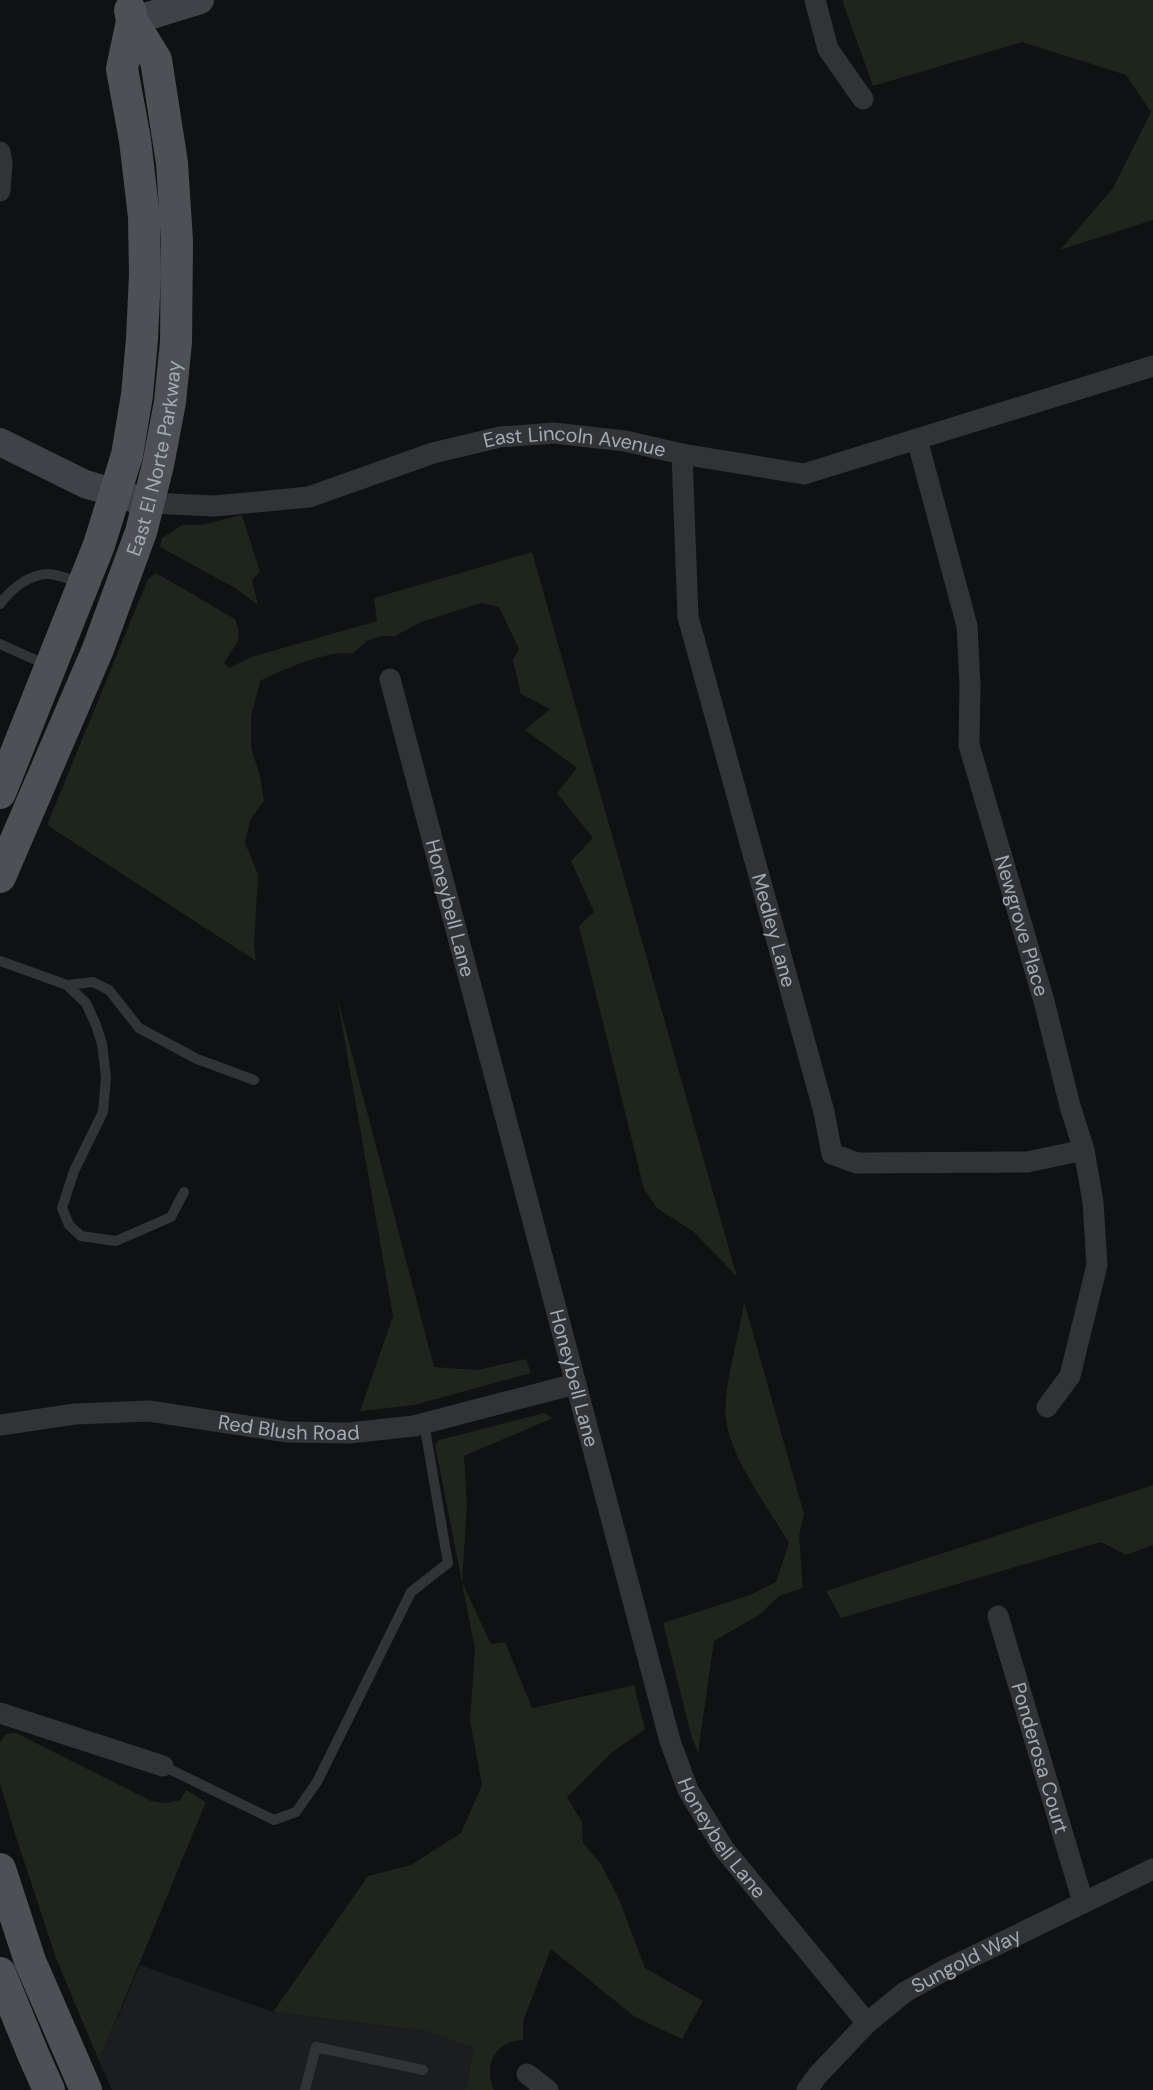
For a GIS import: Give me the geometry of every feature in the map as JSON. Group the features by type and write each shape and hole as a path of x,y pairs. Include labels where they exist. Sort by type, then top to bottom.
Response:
{"main road":[{"path":"130,10 200,0"},
{"name":"East El Norte Parkway","path":"0,793 99,545 127,455 137,395 144,286 144,217 135,140 122,69 130,10"},
{"name":"East El Norte Parkway","path":"0,877 98,649 141,532 170,402 176,342 177,241 172,163 156,60 130,10"},
{"name":"East Lincoln Avenue","path":"0,442 85,484 149,503"},
{"path":"0,1869 30,1961 86,2090"},
{"path":"0,1973 49,2090"}],"street":[{"path":"815,0 828,49 863,99"},
{"path":"0,152 2,162 0,191"},
{"name":"East Lincoln Avenue","path":"149,503 215,506 309,497 433,453 500,437 554,434 625,441 682,454 804,474 1153,366"},
{"name":"Newgrove Place","path":"917,439 967,626 970,684 969,745 1044,1000 1070,1106 1084,1149 1093,1202 1097,1265 1070,1376 1047,1407"},
{"name":"Medley Lane","path":"682,454 688,617 821,1100 832,1155 857,1163 1027,1162 1084,1149"},
{"name":"Honeybell Lane","path":"390,679 670,1741 688,1790 723,1849 867,2023"},
{"name":"Red Blush Road","path":"0,1425 75,1414 149,1411 287,1432 349,1433 424,1423 575,1384"},
{"name":"Ponderosa Court","path":"998,1616 1083,1902"},
{"path":"0,1713 163,1766"},
{"name":"Sungold Way","path":"807,2090 817,2076 867,2023 905,1992 945,1970 1153,1869"},
{"path":"527,2074 548,2090"}],"lane":[{"path":"0,604 22,582 35,576 49,574 84,584"},
{"path":"0,644 51,668"},
{"path":"0,961 66,985 86,1003 102,1044 106,1077 103,1112 74,1171 62,1208 69,1225 81,1236 116,1242 171,1217 184,1192"},
{"path":"66,985 93,982 109,990 139,1028 197,1059 254,1080"},
{"path":"163,1766 274,1820 296,1812 317,1782 411,1592 448,1563 424,1423"},
{"path":"305,2090 316,2047 423,2070"}],"shaded area":[{"path":"842,0 1153,0 1153,220 1060,250 1113,188 1151,112 1126,75 1022,42 873,86"},
{"path":"242,515 260,572 252,580 258,605 237,589 160,547 162,538 182,525 201,525"},
{"path":"532,552 737,1277 694,1232 657,1208 644,1189 579,926 594,912 571,861 593,838 557,793 577,768 525,730 550,709 521,694 513,660 519,649 499,607 481,603 421,622 395,636 381,636 367,641 352,654 342,653 319,657 260,681 251,716 251,747 260,776 264,801 250,820 245,843 258,875 254,946 256,961 47,825 148,579 156,573 235,619 238,626 238,638 224,663 229,668 251,657 377,621 374,598"},
{"path":"337,997 434,1367 477,1370 526,1359 531,1373 414,1405 360,1411 393,1316"},
{"path":"744,1301 804,1514 799,1536 803,1588 779,1596 759,1615 714,1641 698,1753 691,1735 663,1623 750,1595 776,1582 789,1543 743,1467 735,1451 726,1420 725,1407 729,1378"},
{"path":"544,1413 553,1418 464,1456 467,1506 462,1582 491,1644 505,1642 532,1708 634,1685 645,1729 610,1754 567,1797 582,1822 583,1843 601,1864 619,1899 645,1968 703,2001 682,2039 635,2017 551,1949 523,2021 523,2040 505,2045 494,2056 491,2063 491,2081 494,2090 465,2090 468,2084 473,2048 426,2031 273,2012 368,1876 411,1865 461,1833 482,1785 470,1721 475,1649 435,1445 439,1440"},
{"path":"1153,1485 1153,1545 1126,1555 1101,1542 841,1618 826,1591"},
{"path":"16,1733 151,1801 167,1803 180,1800 186,1790 206,1802 99,2061 56,1958 0,1784 0,1742 6,1734"},
{"path":"140,1965 273,2012 426,2031 473,2048 468,2084 465,2090 112,2090 99,2061"}]}
